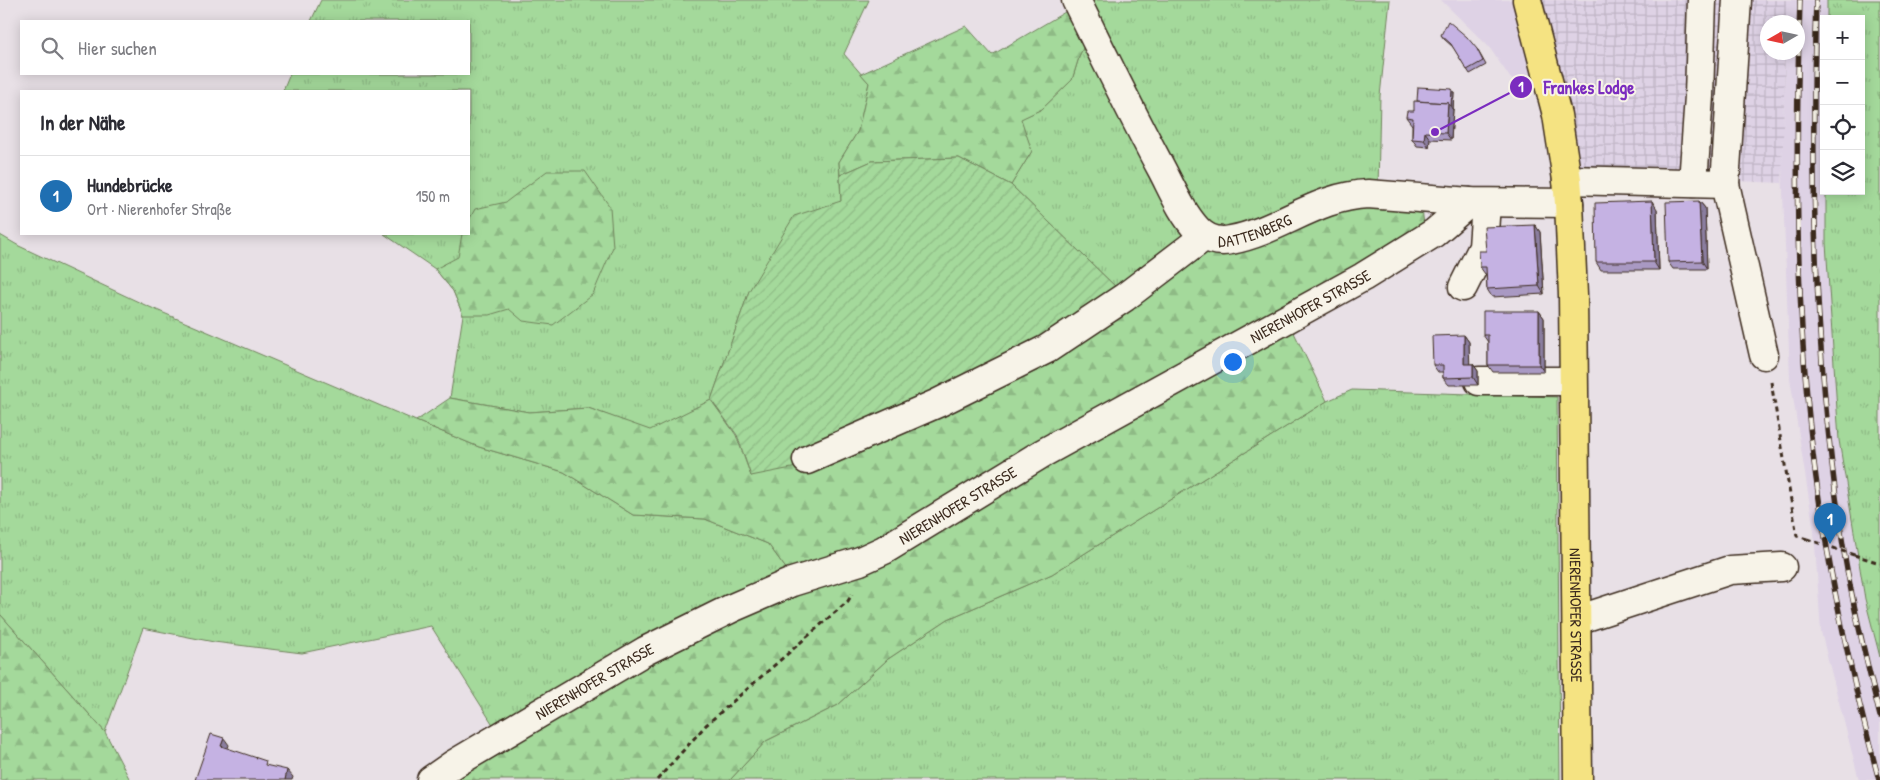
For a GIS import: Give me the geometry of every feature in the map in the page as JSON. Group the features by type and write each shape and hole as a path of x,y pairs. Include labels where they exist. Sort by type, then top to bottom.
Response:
{"main road":[{"name":"NIERENHOFER STRASSE","path":"1527,0 1556,115 1568,192 1573,296 1578,780"}],"street":[{"name":"DATTENBERG","path":"1076,0 1139,128 1182,207 1191,222 1205,236 1221,241 1231,240 1267,228 1310,208 1352,194 1478,202 1568,192"},
{"path":"1693,183 1699,96 1702,0"},
{"path":"1737,0 1725,184 1764,355"},
{"path":"1568,192 1693,183 1725,184"},
{"path":"1463,287 1483,247 1478,202"},
{"name":"NIERENHOFER STRASSE","path":"431,780 454,764 645,651 732,608 792,582 860,561 884,550 1043,453 1363,277 1434,233 1478,202"},
{"path":"807,460 938,403 1047,349 1125,297 1205,236"},
{"path":"1479,381 1573,381"},
{"path":"1577,620 1730,570 1782,567"}],"path":[{"path":"1764,355 1773,390 1797,536 1880,563"},
{"path":"656,780 706,725 848,600 856,590 861,577 860,561"}],"shaded area":[{"path":"1441,0 1517,0 1535,75 1511,79 1489,47"},
{"path":"1541,0 1786,0 1786,15 1760,15 1760,60 1785,60 1782,183 1576,174"},
{"path":"1786,0 1827,0 1827,15 1820,15 1820,195 1826,195 1826,243 1839,440 1865,599 1880,657 1880,780 1859,780 1821,632 1814,531 1790,378 1782,165 1785,60 1805,60 1805,15 1786,15"}],"green space":[{"path":"321,0 869,0 844,54 869,83 858,131 839,162 841,201 749,291 711,400 650,431 588,408 529,412 450,398 463,315 453,291 435,269 385,235 470,235 470,90 283,90 290,75 470,75 470,20 311,20"},
{"path":"1077,0 1390,0 1380,96 1378,189 1124,295 1011,185 1032,151 1020,119 1042,109 1072,80 1080,54 1091,34"},
{"path":"1827,0 1880,0 1880,657 1865,599 1839,440 1826,243 1826,195 1865,195 1865,15 1827,15"},
{"path":"1077,5 1091,33 1080,54 1072,80 1042,109 1021,119 1032,151 1011,185 959,158 872,161 840,175 839,162 858,131 869,83 861,74 966,26 992,55"},
{"path":"959,158 1011,185 1124,295 807,465 751,476 737,435 711,400 749,291 794,216 841,201 840,175 872,161"},
{"path":"547,171 585,171 610,207 613,247 593,294 553,325 523,321 509,309 489,315 463,315 453,291 435,269 458,257 462,235 470,235 470,218 475,209 506,202"},
{"path":"1338,199 1422,209 1425,232 1285,314 1327,401 1052,574 948,619 888,659 838,705 766,741 730,780 447,780 793,578 768,544 705,519 633,515 564,472 479,447 416,421 450,398 529,412 588,408 650,430 711,400 736,435 751,476 918,423 1203,233"},
{"path":"0,235 19,246 145,305 416,421 479,447 564,472 633,515 705,519 768,544 793,578 502,739 431,626 302,653 214,642 143,628 105,732 0,614"},
{"path":"1352,390 1557,397 1560,780 730,780 766,741 838,705 888,659 948,619 1052,574 1327,401"},
{"path":"0,614 105,732 130,780 0,780"}],"building":[{"path":"1448,21 1467,37 1477,49 1483,61 1467,70 1451,44 1441,35"},
{"path":"1418,87 1452,89 1451,106 1448,103 1417,101"},
{"path":"1414,101 1448,103 1446,133 1425,132 1424,140 1412,139 1413,118 1406,117 1407,111 1414,111"},
{"path":"1652,201 1654,262 1596,262 1595,203"},
{"path":"1699,201 1702,261 1668,262 1666,202"},
{"path":"1535,225 1539,286 1487,289 1486,267 1480,267 1479,251 1486,251 1484,227"},
{"path":"1483,311 1539,311 1539,365 1488,365 1488,335 1483,335"},
{"path":"1464,335 1464,364 1473,364 1473,377 1443,378 1443,365 1433,365 1432,336"},
{"path":"211,734 224,738 221,746 266,761 265,765 287,770 285,780 195,780"}],"railway":[{"path":"1800,0 1797,120 1798,239 1800,299 1809,419 1816,478 1835,592 1851,667 1879,780"},
{"path":"1816,0 1814,70 1815,210 1817,280 1827,419 1845,558 1880,716"}],"place":[{"name":"Frankes Lodge","path":"1435,132"},
{"name":"Hundebrücke","path":"1830,544"}]}
